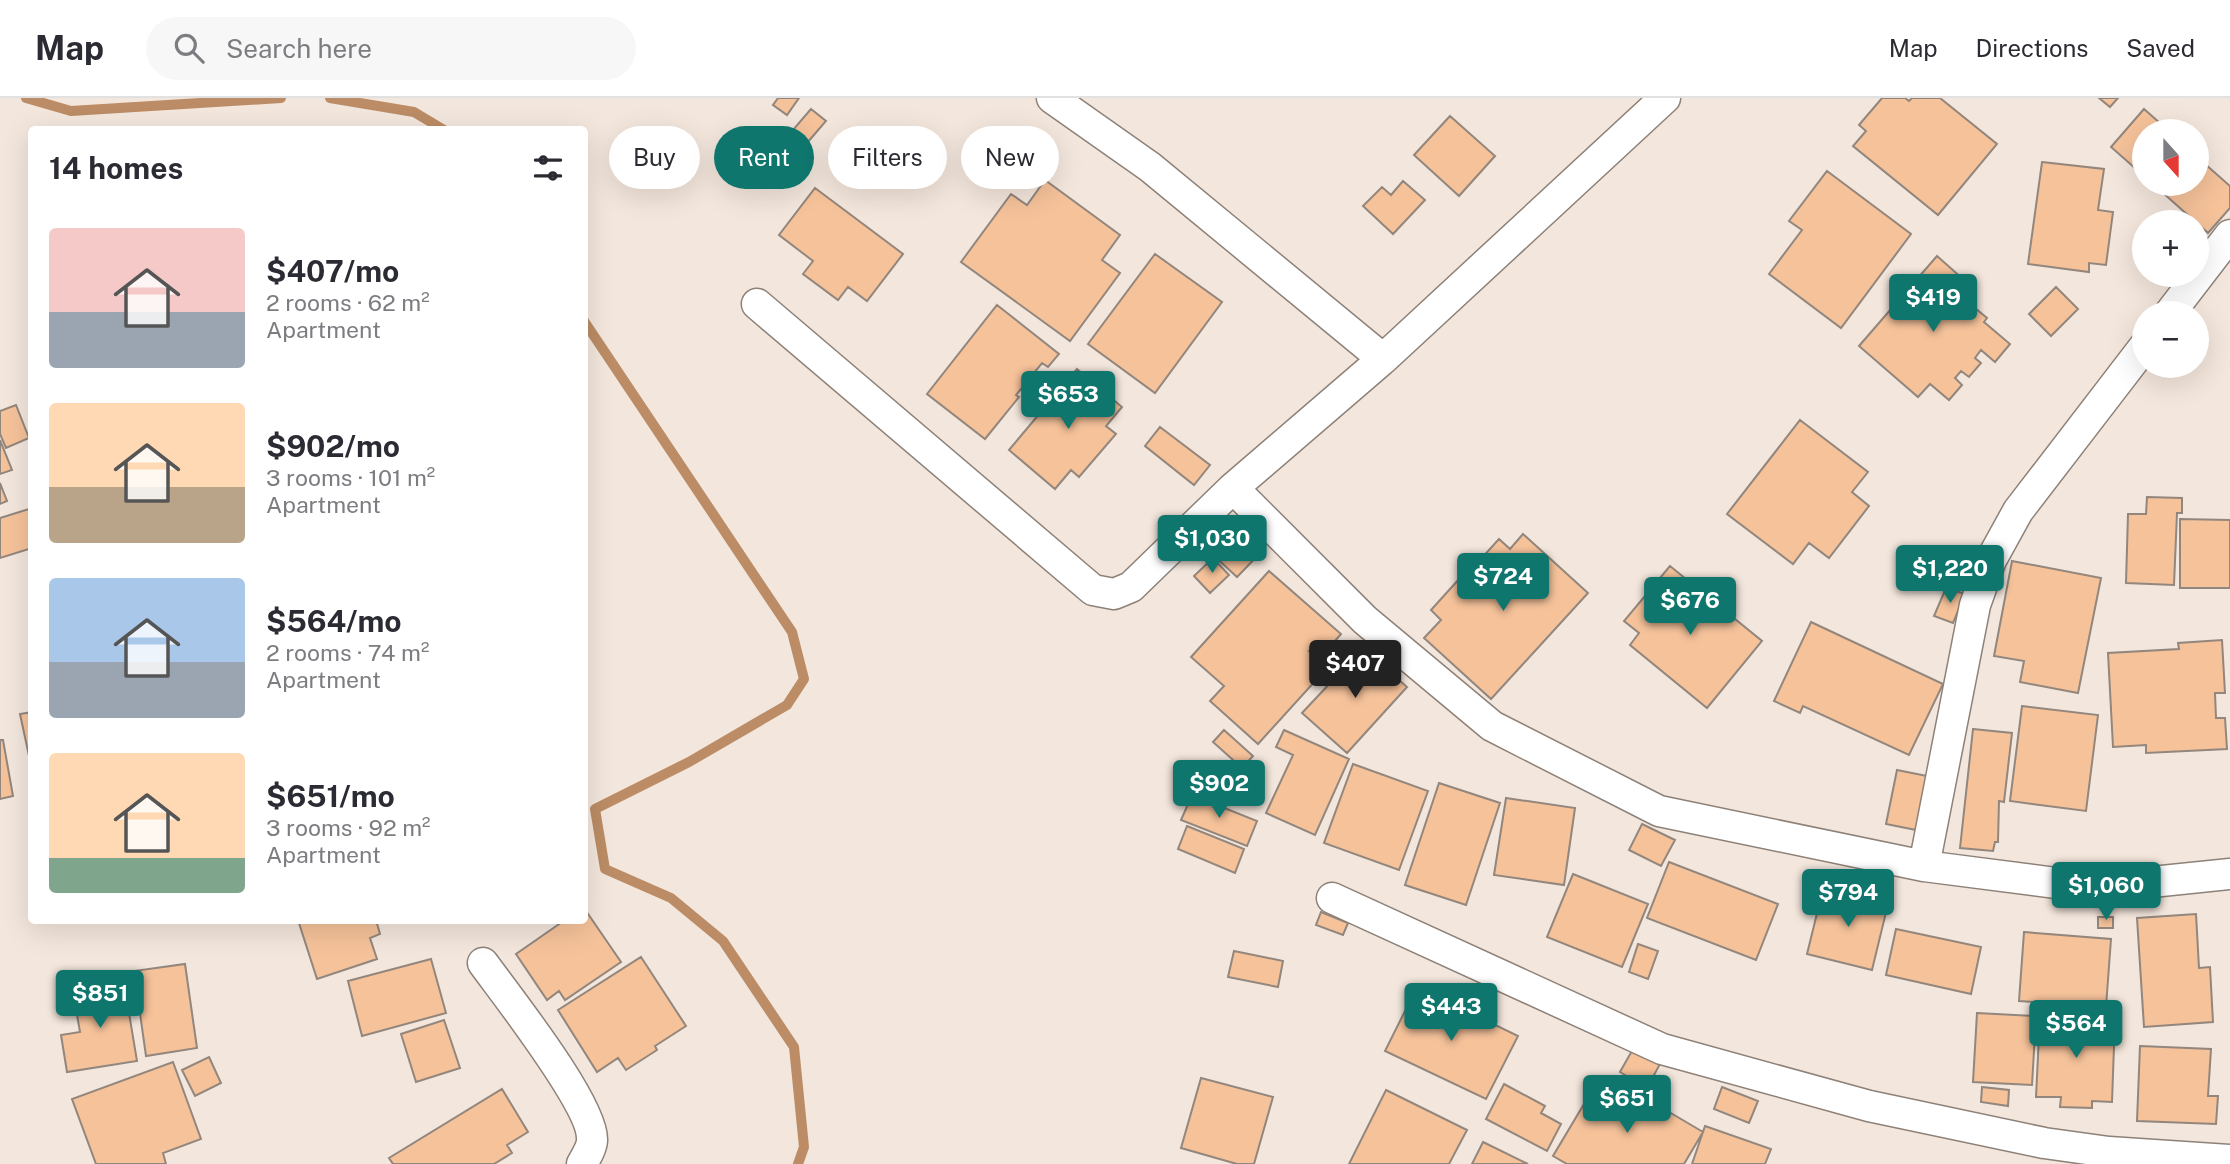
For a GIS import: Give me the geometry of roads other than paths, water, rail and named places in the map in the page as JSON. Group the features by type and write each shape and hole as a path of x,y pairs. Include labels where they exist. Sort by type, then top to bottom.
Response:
{"street":[{"path":"1052,98 1150,167 1383,359"},
{"path":"757,304 1093,590 1114,594 1131,587 1233,488 1383,359 1665,98"},
{"path":"2178,301 2230,234"},
{"path":"1924,866 1975,605 1991,560 2018,511 2132,363"},
{"path":"1233,488 1365,620 1492,726 1658,811 1924,866 2094,888 2230,874"},
{"path":"1332,898 1662,1049 1869,1106 2044,1143 2109,1152 2230,1160"},
{"path":"484,963 577,1095 590,1121 593,1141 582,1164"}],"waterway":[{"path":"26,98 71,111 281,98"},
{"path":"330,98 414,112 437,126"},
{"path":"588,327 792,632 804,679 787,705 689,762 595,809 605,869 671,898 723,941 794,1047 804,1147 798,1164"}]}
